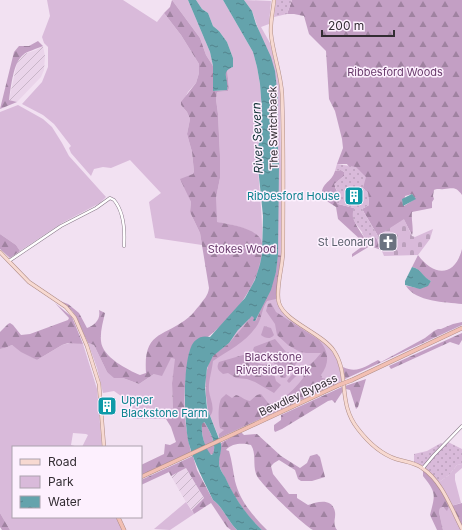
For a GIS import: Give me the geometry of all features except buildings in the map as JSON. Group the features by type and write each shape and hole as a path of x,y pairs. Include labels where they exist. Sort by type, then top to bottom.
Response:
{"highway":[{"name":"Bewdley Bypass","path":"142,477 462,328"},
{"path":"118,518 124,530"}],"main road":[{"name":"The Switchback","path":"274,0 271,31 282,93 283,257 278,295 279,304 284,312 322,339 334,350 341,367 345,404 354,425 384,454 423,468"},
{"path":"0,252 34,286 66,307 75,318 87,346 99,384 104,446"},
{"path":"423,468 437,482 462,529"}],"street":[{"path":"9,261 61,226 96,208 110,198 114,200 120,211 124,230 124,246"},
{"path":"423,468 462,426"}],"shaded area":[{"path":"43,46 45,56 44,70 41,77 17,102 9,100 17,63 24,54"},
{"path":"186,468 204,498 192,510 171,476"}],"green space":[{"path":"47,0 123,0 157,22 164,13 181,35 199,64 199,73 196,83 188,92 181,105 187,112 190,119 187,134 192,152 194,172 189,197 191,202 190,212 200,233 202,245 155,238 149,202 161,193 130,160 111,168 103,167 94,169 91,176 71,153 69,148 71,146 54,124 43,115 22,104 42,82 48,67 48,47 44,43 42,37 50,16"},
{"path":"172,0 188,0 210,52 213,66 206,55 200,38"},
{"name":"Stokes Wood","path":"172,0 200,38 206,55 213,66 213,91 227,90 225,72 227,69 228,91 217,92 216,99 220,156 220,178 216,198 217,222 238,226 253,232 262,242 262,255 251,286 235,311 214,332 190,350 184,401 186,426 191,452 142,475 142,465 164,454 165,444 170,445 176,442 171,427 166,419 173,418 172,383 175,359 171,358 162,376 154,374 139,384 123,378 114,378 107,372 94,345 88,343 75,315 57,300 68,304 79,313 87,328 97,321 99,310 105,313 101,334 102,347 116,362 140,375 146,373 146,359 148,349 152,342 157,337 180,324 190,316 208,293 209,288 200,233 190,212 191,202 180,179 193,174 194,172 192,152 187,134 190,119 187,112 181,105 181,102 196,83 199,73 199,64 181,35 164,13 170,7"},
{"path":"196,0 223,0 253,52 260,84 262,111 258,166 262,242 248,230 216,222 216,198 220,178 220,156 216,99 217,92 228,91 227,69 233,67 233,58 227,42 219,31 213,26 208,13 202,9"},
{"name":"Blackstone Riverside Park","path":"244,0 271,1 269,24 261,27 270,43 279,79 280,93 282,254 276,299 282,311 286,315 330,348 337,360 342,381 219,438 207,408 209,363 238,330 278,183 279,165 276,80 252,11"},
{"path":"276,0 292,0 287,14 274,17"},
{"name":"Ribbesford Woods","path":"292,0 462,0 462,195 458,191 450,188 434,190 432,208 412,212 412,235 404,220 378,236 362,209 369,205 368,193 347,164 337,164 343,148 335,111 329,99 326,51 309,34 304,16 287,14","holes":["412,194 415,199 404,206 405,196"]},
{"path":"38,41 43,46 23,55 15,69 9,100 17,102 0,109 14,52 19,46 29,46"},
{"path":"18,105 43,119 52,127 69,156 106,197 100,203 62,223 20,251 16,245 0,234 0,112"},
{"path":"337,164 356,167 366,177 363,188 368,193 369,205 362,209 378,236 368,242 354,221 354,208 338,204 335,200 339,196 334,184 344,176 344,172 341,170 335,171"},
{"path":"341,170 344,172 344,176 338,181 335,187 339,196 336,200 338,204 354,208 354,219 359,229 368,242 376,237 381,250 370,246 352,257 352,254 364,245 362,241 338,219 336,207 322,198 324,186 335,171"},
{"path":"404,219 412,236 415,237 433,229 430,239 418,255 384,256 376,237"},
{"path":"0,234 16,245 20,251 10,258 0,249"},
{"path":"462,249 462,304 439,302 424,298 411,291 406,286 422,288 431,281 412,267 418,255 431,267 443,271 454,265 459,258"},
{"path":"278,255 282,256 276,299 267,301 258,324 248,336 213,361 209,388 213,410 210,416 206,394 207,369 214,354 228,344 252,316 256,321 276,272"},
{"path":"55,303 72,317 83,344 68,343 62,345 37,360 21,352 12,345 0,349 0,332 10,323 21,335 30,334 68,320 69,318"},
{"path":"271,303 276,312 319,340 325,348 327,357 326,366 321,375 322,378 329,378 335,384 219,438 219,434 224,430 220,428 219,425 219,405 221,399 226,394 232,398 236,395 250,401 257,395 261,394 269,404 274,402 284,397 296,387 304,375 300,374 289,383 287,381 290,377 311,364 321,353 300,352 288,345 277,335 275,324 266,311 268,304"},
{"path":"462,322 462,325 345,379 343,367 353,370 365,367 378,360 381,362 425,338 438,329"},
{"path":"264,326 271,328 274,335 271,338 261,335"},
{"path":"462,333 462,340 459,345 450,342 391,369 389,366"},
{"path":"275,339 286,352 292,353 299,357 299,360 285,378 281,378 274,363 259,356 253,350 254,347"},
{"path":"73,342 83,344 97,389 102,446 82,446 88,435 73,433 71,445 74,446 12,446 12,518 116,518 122,530 10,530 0,513 0,349 12,345 37,360 62,345"},
{"path":"88,343 94,345 107,372 139,384 154,374 158,374 171,358 176,359 172,383 173,419 133,419 132,404 122,405 121,396 114,391 103,393 97,368"},
{"path":"243,355 252,356 260,364 271,364 276,381 281,385 274,393 255,382 247,379 236,378 228,373 223,374 219,370 219,362"},
{"path":"366,379 358,407 356,409 350,390 346,389 345,386"},
{"path":"342,387 343,391 335,403 332,400 328,401 275,432 274,425 281,420 281,415"},
{"path":"204,422 214,442 213,454 210,455 206,448 203,436 202,423"},
{"path":"241,432 244,435 257,434 281,456 300,468 307,463 310,456 317,454 320,457 325,477 312,481 301,481 298,479 295,470 279,460 271,466 273,474 289,494 297,494 297,498 308,505 324,502 331,504 335,512 334,523 337,530 313,530 308,527 274,496 257,476 254,452 251,445 234,445 226,450 229,451 237,488 248,508 267,530 262,530 256,524 245,512 236,498 219,464 221,443"},
{"path":"448,442 462,449 462,464 457,465 449,475 439,482 424,468"},
{"path":"441,443 443,444 423,466 414,462 414,454 427,451"},
{"path":"193,456 197,470 213,500 237,530 231,530 227,527 211,503 194,514 192,510 204,498 186,468 171,476 169,472 142,485 142,480"},
{"path":"462,464 462,468 455,474 455,480 461,503 451,506 439,482 449,475 457,465"},
{"path":"423,470 435,482 442,492 449,507 447,511 443,507 440,508 439,512 443,530 437,530 430,515 434,494 431,486 423,476"},
{"path":"186,502 194,514 170,530 154,529"},
{"path":"462,503 462,527 451,506"},
{"path":"442,507 447,510 449,507 461,530 443,530 439,512 440,508"},
{"path":"0,513 10,530 2,530 0,527"}],"water":[{"path":"188,0 196,0 202,9 208,13 213,26 219,31 227,42 233,58 233,67 226,73 227,90 213,91 213,66 210,52"},
{"path":"223,0 244,0 252,11 256,24 271,57 275,71 278,98 278,255 276,272 271,290 255,321 253,321 254,318 252,316 238,330 229,343 213,356 207,368 205,387 207,408 221,444 219,462 220,468 232,492 262,530 237,530 213,500 194,459 187,435 185,389 188,358 191,347 199,338 204,336 210,337 245,298 255,280 260,264 262,254 263,216 258,167 258,151 262,111 260,84 253,52","holes":["204,422 214,442 214,450 213,454 211,455 206,448 202,432 202,424"]},
{"path":"412,194 416,199 403,206 402,199"},
{"path":"412,267 431,281 428,286 420,289 405,285 405,281"}],"place":[{"name":"Ribbesford House","path":"354,196"},
{"name":"St Leonard","path":"388,242"},
{"name":"Upper Blackstone Farm","path":"107,406"}],"water label":[{"name":"River Severn","path":"257,138"}]}
